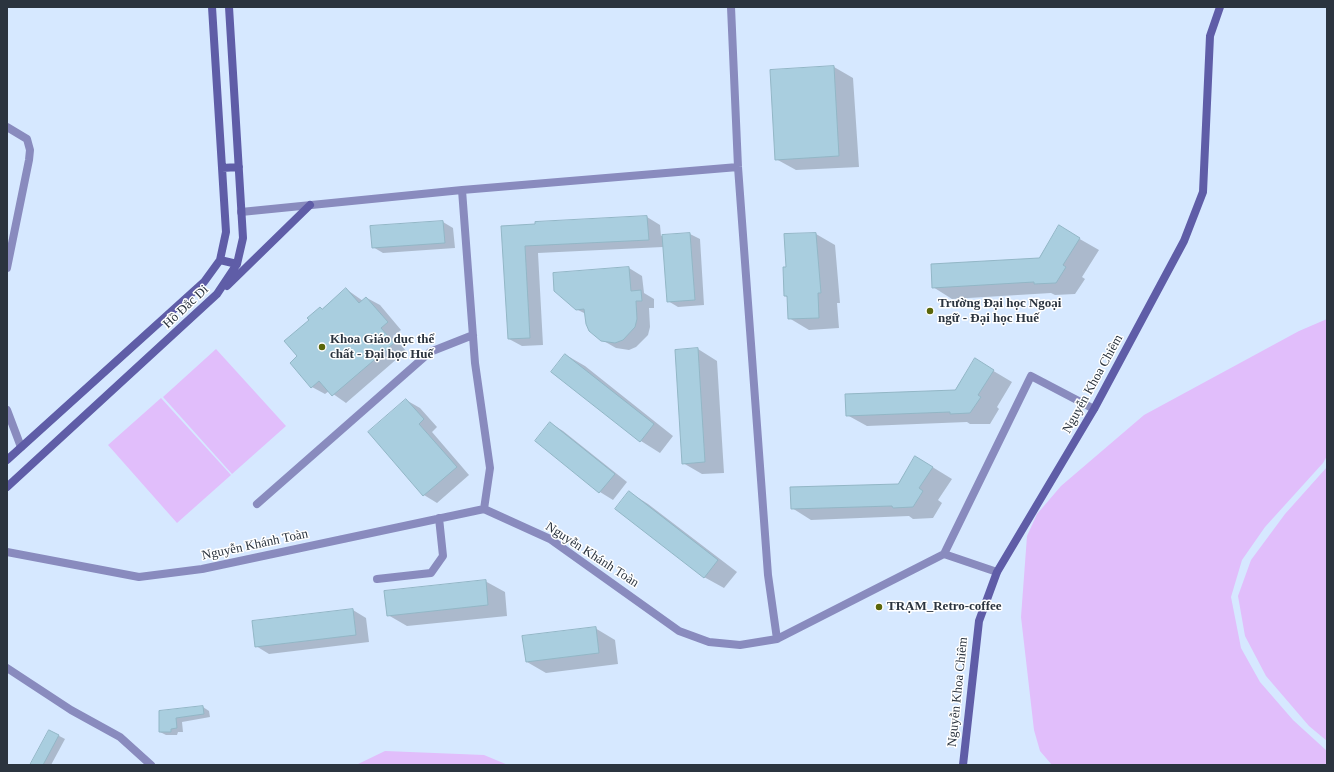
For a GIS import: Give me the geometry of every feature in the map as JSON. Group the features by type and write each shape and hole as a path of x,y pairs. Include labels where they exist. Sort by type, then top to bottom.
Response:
{"street":[{"name":"Hồ Đắc Di","path":"7,460 204,282 220,260 226,232 212,7"},
{"name":"Hồ Đắc Di","path":"7,487 218,294 237,264 243,238 229,7"},
{"path":"731,7 738,167 768,575 777,639"},
{"name":"Nguyễn Khoa Chiêm","path":"963,765 979,621 997,572 1094,409 1184,241 1203,192 1210,36 1220,7"},
{"path":"7,127 27,139 30,150 7,268"},
{"path":"222,168 239,167"},
{"path":"241,212 462,190 738,167"},
{"path":"462,190 472,335 490,468 484,509"},
{"path":"218,294 310,205"},
{"path":"220,260 237,264"},
{"path":"257,504 430,352 472,335"},
{"path":"997,572 944,554 1031,376 1094,409"},
{"path":"7,410 21,448"},
{"name":"Nguyễn Khánh Toàn","path":"7,552 139,577 202,569 484,509 550,539 679,631 709,642 740,645 777,639 944,554"},
{"path":"377,579 431,572 443,556 440,518"},
{"path":"7,668 71,710 120,737 151,765"}],"shaded area":[{"path":"1327,319 1327,456 1323,463 1265,527 1242,560 1231,597 1241,648 1260,682 1293,720 1327,751 1327,765 1052,765 1040,751 1034,730 1021,617 1027,536 1037,514 1061,486 1144,415 1299,331"},
{"path":"216,349 286,426 232,474 163,397"},
{"path":"161,398 231,475 177,523 108,445"},
{"path":"1327,467 1327,741 1309,726 1266,676 1245,636 1238,596 1251,560 1285,514"},
{"path":"385,751 484,755 508,765 356,765"}],"building":[{"path":"834,66 839,156 775,160 770,70"},
{"path":"647,216 649,240 525,246 530,338 508,339 501,226 535,224 535,222"},
{"path":"443,221 445,243 372,248 370,226"},
{"path":"1059,225 1080,238 1063,265 1066,267 1056,283 1034,284 1034,282 932,288 931,264 1039,258"},
{"path":"690,233 695,300 667,302 662,235"},
{"path":"816,233 821,293 818,293 819,318 788,319 787,296 784,296 783,267 786,267 784,234"},
{"path":"629,267 631,291 641,290 642,301 636,301 637,319 635,327 623,340 615,343 601,341 589,331 586,324 584,309 576,310 554,291 553,273"},
{"path":"346,288 359,303 366,297 388,322 381,328 394,343 332,396 319,381 311,388 290,363 297,356 284,341 309,320 307,318 320,307 322,309"},
{"path":"698,348 705,462 682,464 675,350"},
{"path":"565,354 654,424 640,442 551,372"},
{"path":"975,358 994,370 978,395 981,397 970,413 950,414 950,412 846,416 845,394 955,390"},
{"path":"406,399 424,419 419,424 457,467 423,496 368,432"},
{"path":"550,422 615,474 599,493 535,441"},
{"path":"915,456 933,467 919,488 923,491 913,507 893,508 892,506 791,509 790,487 898,484"},
{"path":"629,491 718,560 704,578 615,509"},
{"path":"486,580 488,605 387,616 384,591"},
{"path":"353,609 356,635 255,647 252,621"},
{"path":"596,627 599,653 526,662 522,636"},
{"path":"203,706 204,714 176,718 177,728 171,729 171,732 159,732 159,711"},
{"path":"49,730 59,735 43,765 30,765"}],"place":[{"name":"Trường Đại học Ngoại ngữ - Đại học Huế","path":"930,311"},
{"name":"Khoa Giáo dục thể chất - Đại học Huế","path":"322,347"},
{"name":"TRẠM_Retro-coffee","path":"879,607"}]}
